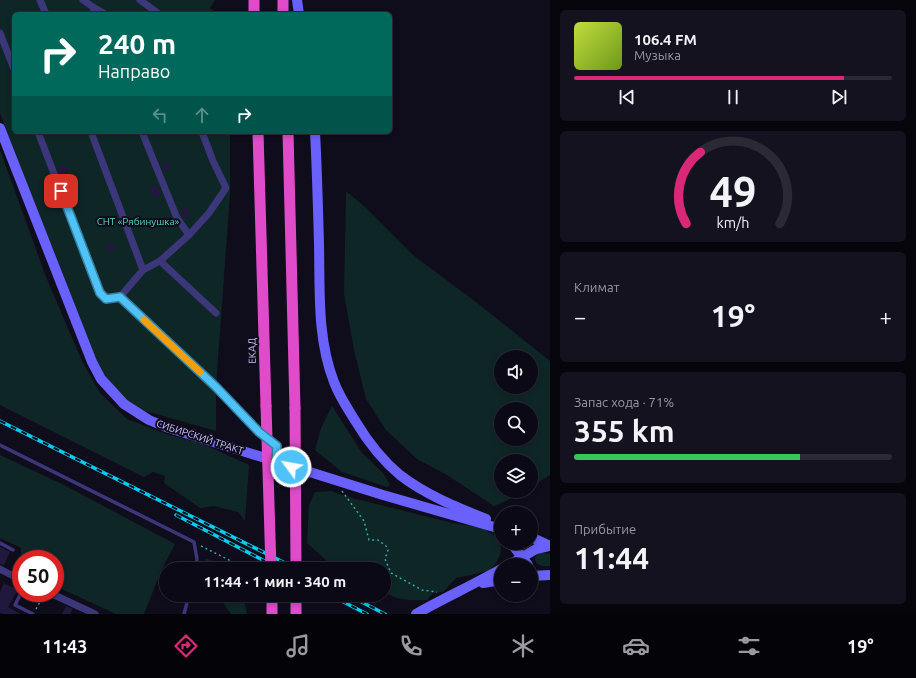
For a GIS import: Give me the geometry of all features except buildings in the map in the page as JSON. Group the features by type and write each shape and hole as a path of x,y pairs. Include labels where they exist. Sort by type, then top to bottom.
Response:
{"highway":[{"path":"254,0 254,12"},
{"path":"283,0 283,12"},
{"name":"ЕКАД","path":"258,134 271,562"},
{"path":"288,134 295,408 296,562"},
{"path":"272,602 272,614"},
{"path":"296,602 296,614"}],"main road":[{"path":"297,0 299,12"},
{"name":"СИБИРСКИЙ ТРАКТ","path":"0,128 92,362 101,379 124,404 149,420 166,427 276,462 494,526"},
{"path":"315,134 318,177 320,304 327,358 334,382 346,406 369,443 400,474 437,498 457,508 494,522"},
{"name":"СИБИРСКИЙ ТРАКТ","path":"479,523 494,532"},
{"path":"538,540 550,546"},
{"path":"530,558 533,552 543,547 550,546"},
{"path":"517,550 523,558"},
{"path":"416,614 445,598 473,586 494,573"},
{"path":"473,586 494,582"}],"street":[{"path":"40,0 45,12"},
{"path":"82,0 94,11"},
{"path":"140,0 156,12"},
{"path":"0,33 12,64"},
{"path":"39,134 100,293 106,299 120,297 143,270 160,261 189,235 209,213 226,188 213,161 203,134"},
{"path":"92,134 143,270"},
{"path":"143,134 177,218 189,235"},
{"path":"160,261 216,313"},
{"path":"120,297 216,387 259,432 277,446 276,462"},
{"path":"0,569 12,575"},
{"path":"64,600 94,614"}],"lane":[{"path":"0,445 194,542 196,562"},
{"path":"0,543 13,550"},
{"path":"16,602 15,605 33,614"},
{"path":"184,614 187,602"}],"path":[{"path":"340,489 348,497 364,521 369,540 378,540 386,546 388,550 385,559 391,573 422,590 443,592"},
{"path":"194,542 233,562"},
{"path":"33,614 40,602"}],"green space":[{"name":"СНТ «Рябинушка»","path":"0,0 215,0 210,8 215,12 12,12 12,134 230,134 230,194 216,387 216,431 135,408 112,386 97,365 0,113"},
{"path":"0,150 46,277 82,361 100,393 127,419 166,434 203,444 249,465 245,521 238,512 214,506 200,508 164,483 165,476 153,472 144,477 0,405"},
{"path":"346,191 364,206 413,255 476,302 536,350 494,350 494,394 538,394 538,351 550,361 550,475 538,483 538,454 494,454 494,498 513,498 494,506 447,475 417,459 386,430 366,399 354,350 344,294"},
{"path":"332,406 362,453 383,473 390,485 387,487 342,472 315,450 321,428"},
{"path":"0,455 64,485 175,544 166,562 159,562 159,576 144,614 116,614 64,590 64,550 21,550 21,548 0,538"},
{"path":"331,491 348,497 457,524 482,527 494,536 494,550 501,550 500,554 498,558 494,558 494,565 489,571 456,578 443,592 433,593 427,600 410,600 394,597 391,596 391,562 328,562 307,543 309,505 315,492"},
{"path":"538,552 550,554 550,566 542,566 538,564 538,558 535,558"},
{"path":"206,558 215,562 204,562"},
{"path":"223,602 244,602 247,614 231,614"}],"railway":[{"path":"0,421 283,562"},
{"path":"176,515 267,562"},
{"path":"344,602 367,614"},
{"path":"362,602 385,614"}],"slow traffic":[{"path":"144,320 200,372"}],"route":[{"path":"61,191 100,293 106,299 120,297 216,387 259,432 277,446 276,462 291,467"}]}
